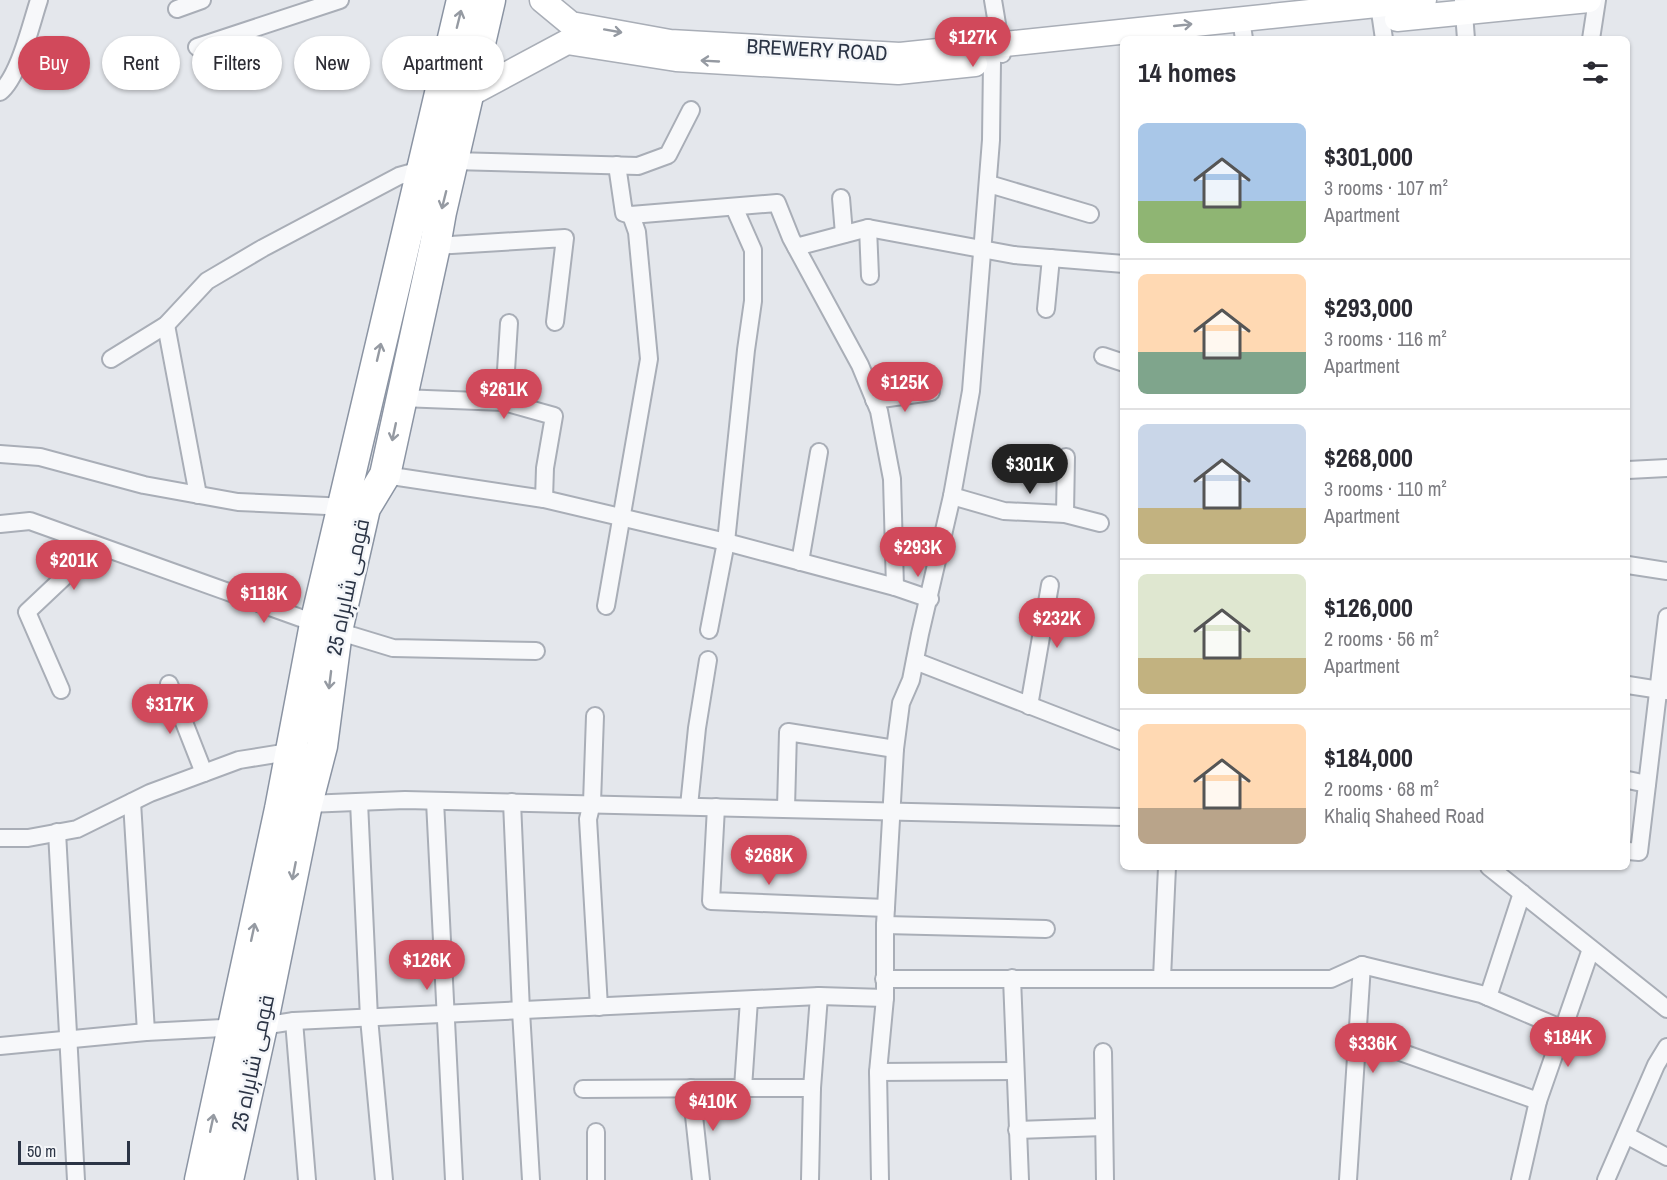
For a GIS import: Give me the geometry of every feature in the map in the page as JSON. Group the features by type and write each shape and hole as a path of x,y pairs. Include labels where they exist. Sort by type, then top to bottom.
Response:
{"highway":[{"name":"قومی شاہراہ 25","path":"200,1180 291,751 326,627 354,507 422,170 462,0"},
{"name":"قومی شاہراہ 25","path":"354,507 385,475 466,96 490,0"},
{"name":"قومی شاہراہ 25","path":"228,1180 307,804 322,746 326,627"}],"main road":[{"name":"BREWERY ROAD","path":"542,0 569,33 670,42 900,55 998,56 1120,47"},
{"name":"BREWERY ROAD","path":"1382,21 1424,0"},
{"name":"BREWERY ROAD","path":"1194,36 1382,21 1464,6 1589,0"},
{"name":"BREWERY ROAD","path":"1217,36 1243,31"},
{"path":"436,113 569,33"},
{"name":"BREWERY ROAD","path":"998,56 1120,44"}],"street":[{"path":"0,92 6,87 24,49 39,0"},
{"path":"177,9 202,0"},
{"path":"230,36 340,0"},
{"path":"880,1180 878,1072 885,998 885,925 894,749 901,703 911,680 930,599 971,391 998,56 993,0"},
{"path":"1591,36 1597,0"},
{"path":"1464,6 1466,36"},
{"path":"111,358 166,325 207,281 263,248 399,176 453,161 638,166 668,155 692,110"},
{"path":"617,165 624,213 631,215 777,203 796,247 860,365 879,411 892,479 895,587"},
{"path":"989,184 1090,214"},
{"path":"841,198 844,234"},
{"path":"709,630 726,542 753,301 753,249 734,207"},
{"path":"606,606 649,359 637,232 631,215"},
{"path":"868,228 870,276"},
{"path":"796,247 868,228 1014,255 1120,264"},
{"path":"435,246 565,238 555,322"},
{"path":"1046,309 1051,258"},
{"path":"504,402 509,323"},
{"path":"166,325 198,495"},
{"path":"1103,356 1120,362"},
{"path":"874,400 931,392"},
{"path":"401,398 504,402 554,416 545,468 544,500"},
{"path":"800,562 819,452"},
{"path":"0,454 40,457 144,485 238,502 354,507"},
{"path":"1065,457 1065,514"},
{"path":"1630,470 1667,468"},
{"path":"385,475 544,500 726,542 895,587 930,599"},
{"path":"952,496 1004,511 1065,514 1100,523"},
{"path":"0,524 30,521 326,627 393,648 536,651"},
{"path":"61,690 27,612 96,546"},
{"path":"1630,564 1667,571"},
{"path":"1029,706 1050,585"},
{"path":"1630,851 1639,852 1662,690 1667,617"},
{"path":"689,806 697,728 708,660"},
{"path":"915,661 1120,740"},
{"path":"169,684 204,773"},
{"path":"1630,685 1662,690"},
{"path":"595,716 592,803 588,819 599,1007"},
{"path":"786,808 788,732 894,749"},
{"path":"0,838 28,838 77,829 132,802 239,760 322,746"},
{"path":"1630,780 1647,784"},
{"path":"307,804 435,801 592,803 1120,818"},
{"path":"435,801 454,1180"},
{"path":"132,802 146,1032"},
{"path":"359,802 369,1017 384,1180"},
{"path":"512,802 531,1180"},
{"path":"716,807 711,901 886,908"},
{"path":"57,832 76,1180"},
{"path":"1162,978 1167,870"},
{"path":"1493,870 1667,1009"},
{"path":"1488,997 1522,893"},
{"path":"885,925 1046,928"},
{"path":"1520,1180 1538,1101 1591,949"},
{"path":"1348,1180 1362,965"},
{"path":"884,979 1331,979 1362,965 1488,997 1563,1029"},
{"path":"1012,978 1020,1180"},
{"path":"0,1046 146,1032 262,1026 294,1021 819,996 885,998"},
{"path":"810,1180 812,1088 819,996"},
{"path":"743,1088 748,1000"},
{"path":"294,1021 307,1180"},
{"path":"1358,1037 1538,1101"},
{"path":"1606,1180 1656,1065 1667,1047"},
{"path":"1103,1052 1105,1180"},
{"path":"878,1072 1015,1071"},
{"path":"691,1088 701,1180"},
{"path":"583,1089 812,1088"},
{"path":"1017,1130 1104,1127"},
{"path":"596,1132 596,1180"},
{"path":"1626,1135 1667,1157"}]}
